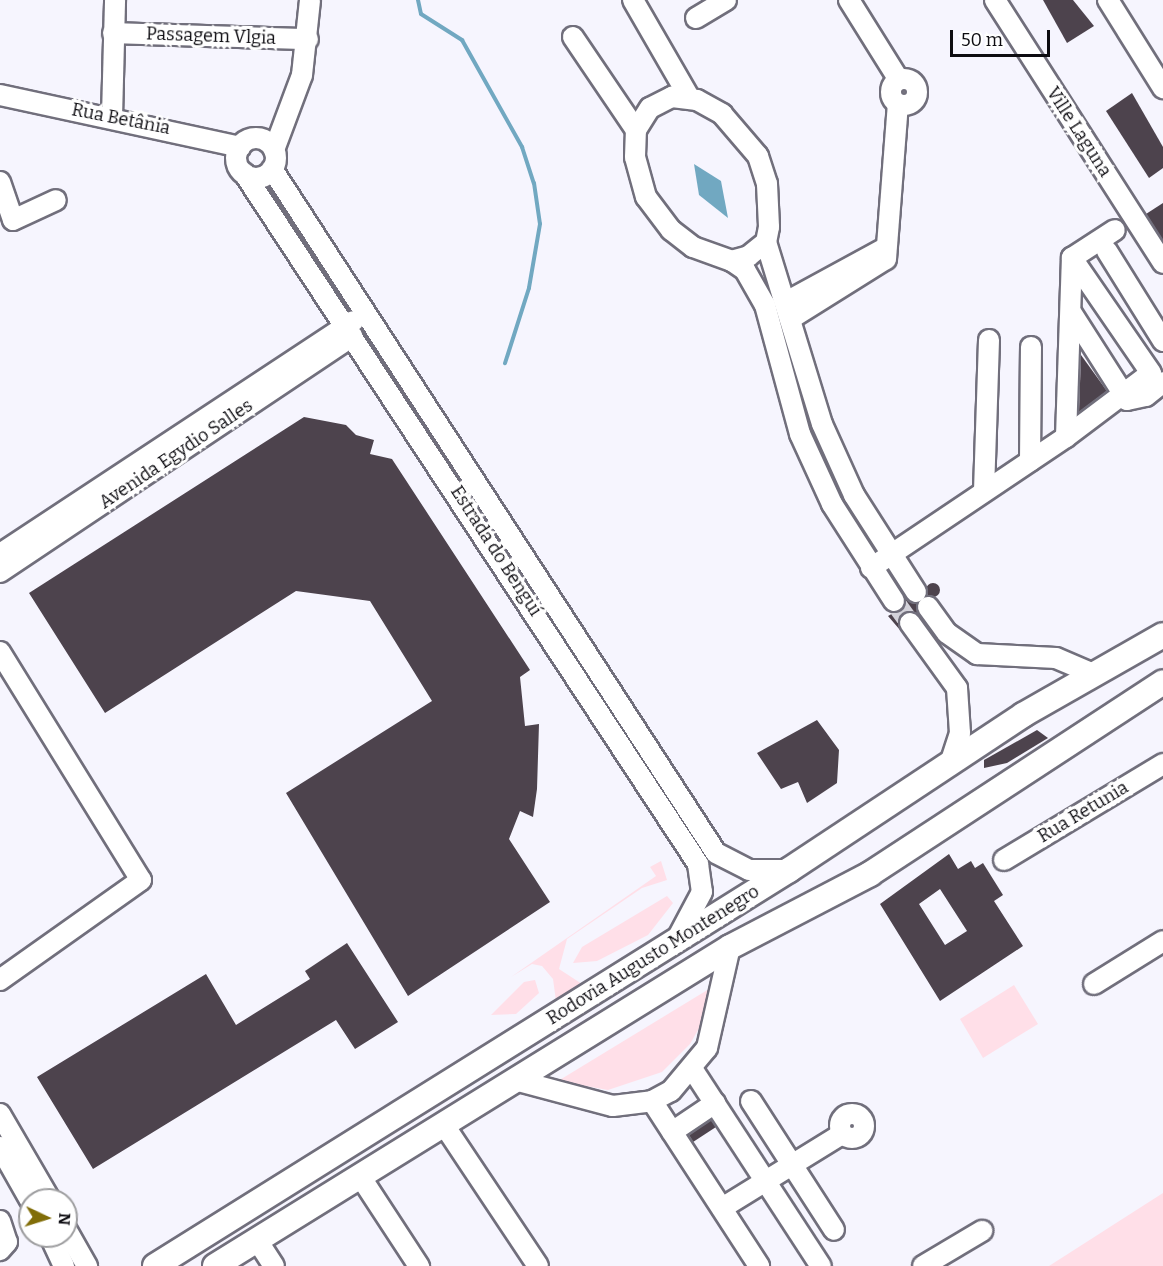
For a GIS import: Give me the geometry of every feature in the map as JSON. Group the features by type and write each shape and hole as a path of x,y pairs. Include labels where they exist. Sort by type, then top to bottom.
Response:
{"main road":[{"name":"Rodovia Augusto Montenegro","path":"138,1266 180,1241 199,1239 789,870 1091,673 1163,635"},
{"name":"Rodovia Augusto Montenegro","path":"236,1266 250,1257 253,1243 730,947 870,874 1163,682"},
{"path":"155,1266 199,1239"},
{"path":"215,1266 253,1243"}],"street":[{"path":"112,117 115,0"},
{"path":"268,152 240,147 237,163 244,173 262,177 268,152 287,112 308,39 310,0"},
{"path":"633,0 688,97 727,118 758,156 770,198 766,242 822,424 854,495 891,555 940,624 977,654"},
{"path":"696,18 726,0"},
{"path":"788,310 885,248 898,104 891,91 899,80 849,0"},
{"name":"Ville Laguna","path":"995,0 1163,263"},
{"path":"1108,0 1163,88"},
{"name":"Passagem Vlgia","path":"113,33 308,39"},
{"path":"573,37 636,130 639,178 661,220 693,247 732,261 745,270 765,305 800,434 832,504 894,602"},
{"name":"Rua Betânia","path":"0,95 112,117 240,147"},
{"path":"636,130 657,103 688,97"},
{"name":"Estrada do Benguí","path":"268,152 409,377 480,508 687,844 703,880"},
{"name":"Estrada do Benguí","path":"244,173 347,331 480,508 716,853 726,862"},
{"path":"0,185 13,220 56,200"},
{"path":"1072,258 1115,230"},
{"path":"732,261 749,256 766,242"},
{"path":"1107,251 1163,341"},
{"path":"1066,437 1072,258"},
{"path":"871,568 1066,437 1150,373 1072,258"},
{"path":"1071,312 1123,395 1132,401 1163,382"},
{"path":"347,331 356,320 385,361 409,377"},
{"name":"Avenida Egydio Salles","path":"0,554 347,331"},
{"name":"Avenida Egydio Salles","path":"0,572 347,331"},
{"path":"984,491 989,340"},
{"path":"1030,347 1030,461"},
{"path":"791,400 810,391"},
{"path":"800,434 822,424"},
{"path":"940,624 915,630 954,680 960,733 950,764"},
{"path":"0,652 141,880 0,981"},
{"path":"954,680 963,662 977,654 1056,658 1091,673"},
{"name":"Rua Retunia","path":"1004,860 1163,764"},
{"path":"677,939 698,903 703,880 718,874 726,862 749,870 789,870"},
{"path":"1094,984 1163,940"},
{"path":"515,1080 584,1103 613,1106 652,1101 693,1070 717,1023 730,947"},
{"path":"693,1070 821,1266"},
{"path":"652,1101 759,1266"},
{"path":"751,1101 834,1230"},
{"path":"672,1132 715,1103"},
{"path":"0,1114 43,1188"},
{"path":"444,1125 538,1266"},
{"path":"722,1208 842,1134"},
{"path":"0,1147 23,1188"},
{"path":"360,1176 419,1266"},
{"path":"0,1221 7,1242 0,1250"},
{"path":"923,1266 982,1231"},
{"path":"253,1243 274,1266"},
{"path":"56,1248 64,1266"},
{"path":"77,1248 87,1266"}],"shaded area":[{"path":"661,861 667,880 642,888 567,939 559,969 582,984 556,1001 553,979 542,966 532,964 511,977 656,876 650,867"},
{"path":"667,896 673,903 648,935 597,961 573,963 582,947"},
{"path":"535,980 539,993 516,1014 491,1015 524,982"},
{"path":"1014,985 1038,1024 983,1058 960,1019"},
{"path":"709,989 702,1023 690,1044 662,1072 608,1090 558,1081"},
{"path":"1163,1193 1163,1266 1049,1266"}],"water":[{"path":"694,164 721,181 728,218 699,195"}],"building":[{"path":"1043,0 1073,0 1094,26 1067,43"},
{"path":"1132,93 1163,147 1163,168 1149,178 1106,111"},
{"path":"1163,203 1163,241 1146,214"},
{"path":"1081,355 1107,391 1079,412"},
{"path":"304,417 346,425 356,435 374,440 370,454 392,459 530,670 520,677 525,726 539,724 537,789 533,817 520,811 509,839 550,902 408,996 286,793 432,701 370,601 296,591 105,713 29,593"},
{"path":"930,583 936,583 940,590 936,597 930,597 926,593 926,587"},
{"path":"905,597 917,604 919,615 903,614 900,630 888,616 904,607"},
{"path":"817,720 839,750 837,783 807,803 798,782 781,789 757,753"},
{"path":"1037,730 1048,738 1007,763 984,768 984,760"},
{"path":"949,854 958,869 971,861 975,868 983,863 1003,895 994,901 1023,946 940,1001 880,904","holes":["940,889 967,931 945,945 919,904"]},
{"path":"347,943 398,1022 355,1049 336,1020 93,1169 37,1077 206,974 236,1025 310,979 305,971"},
{"path":"711,1120 716,1127 693,1142 689,1135"}],"waterway":[{"path":"418,0 421,14 462,40 522,147 534,183 540,224 529,288 505,363"}],"tunnel":[{"path":"894,601 910,623"}]}
